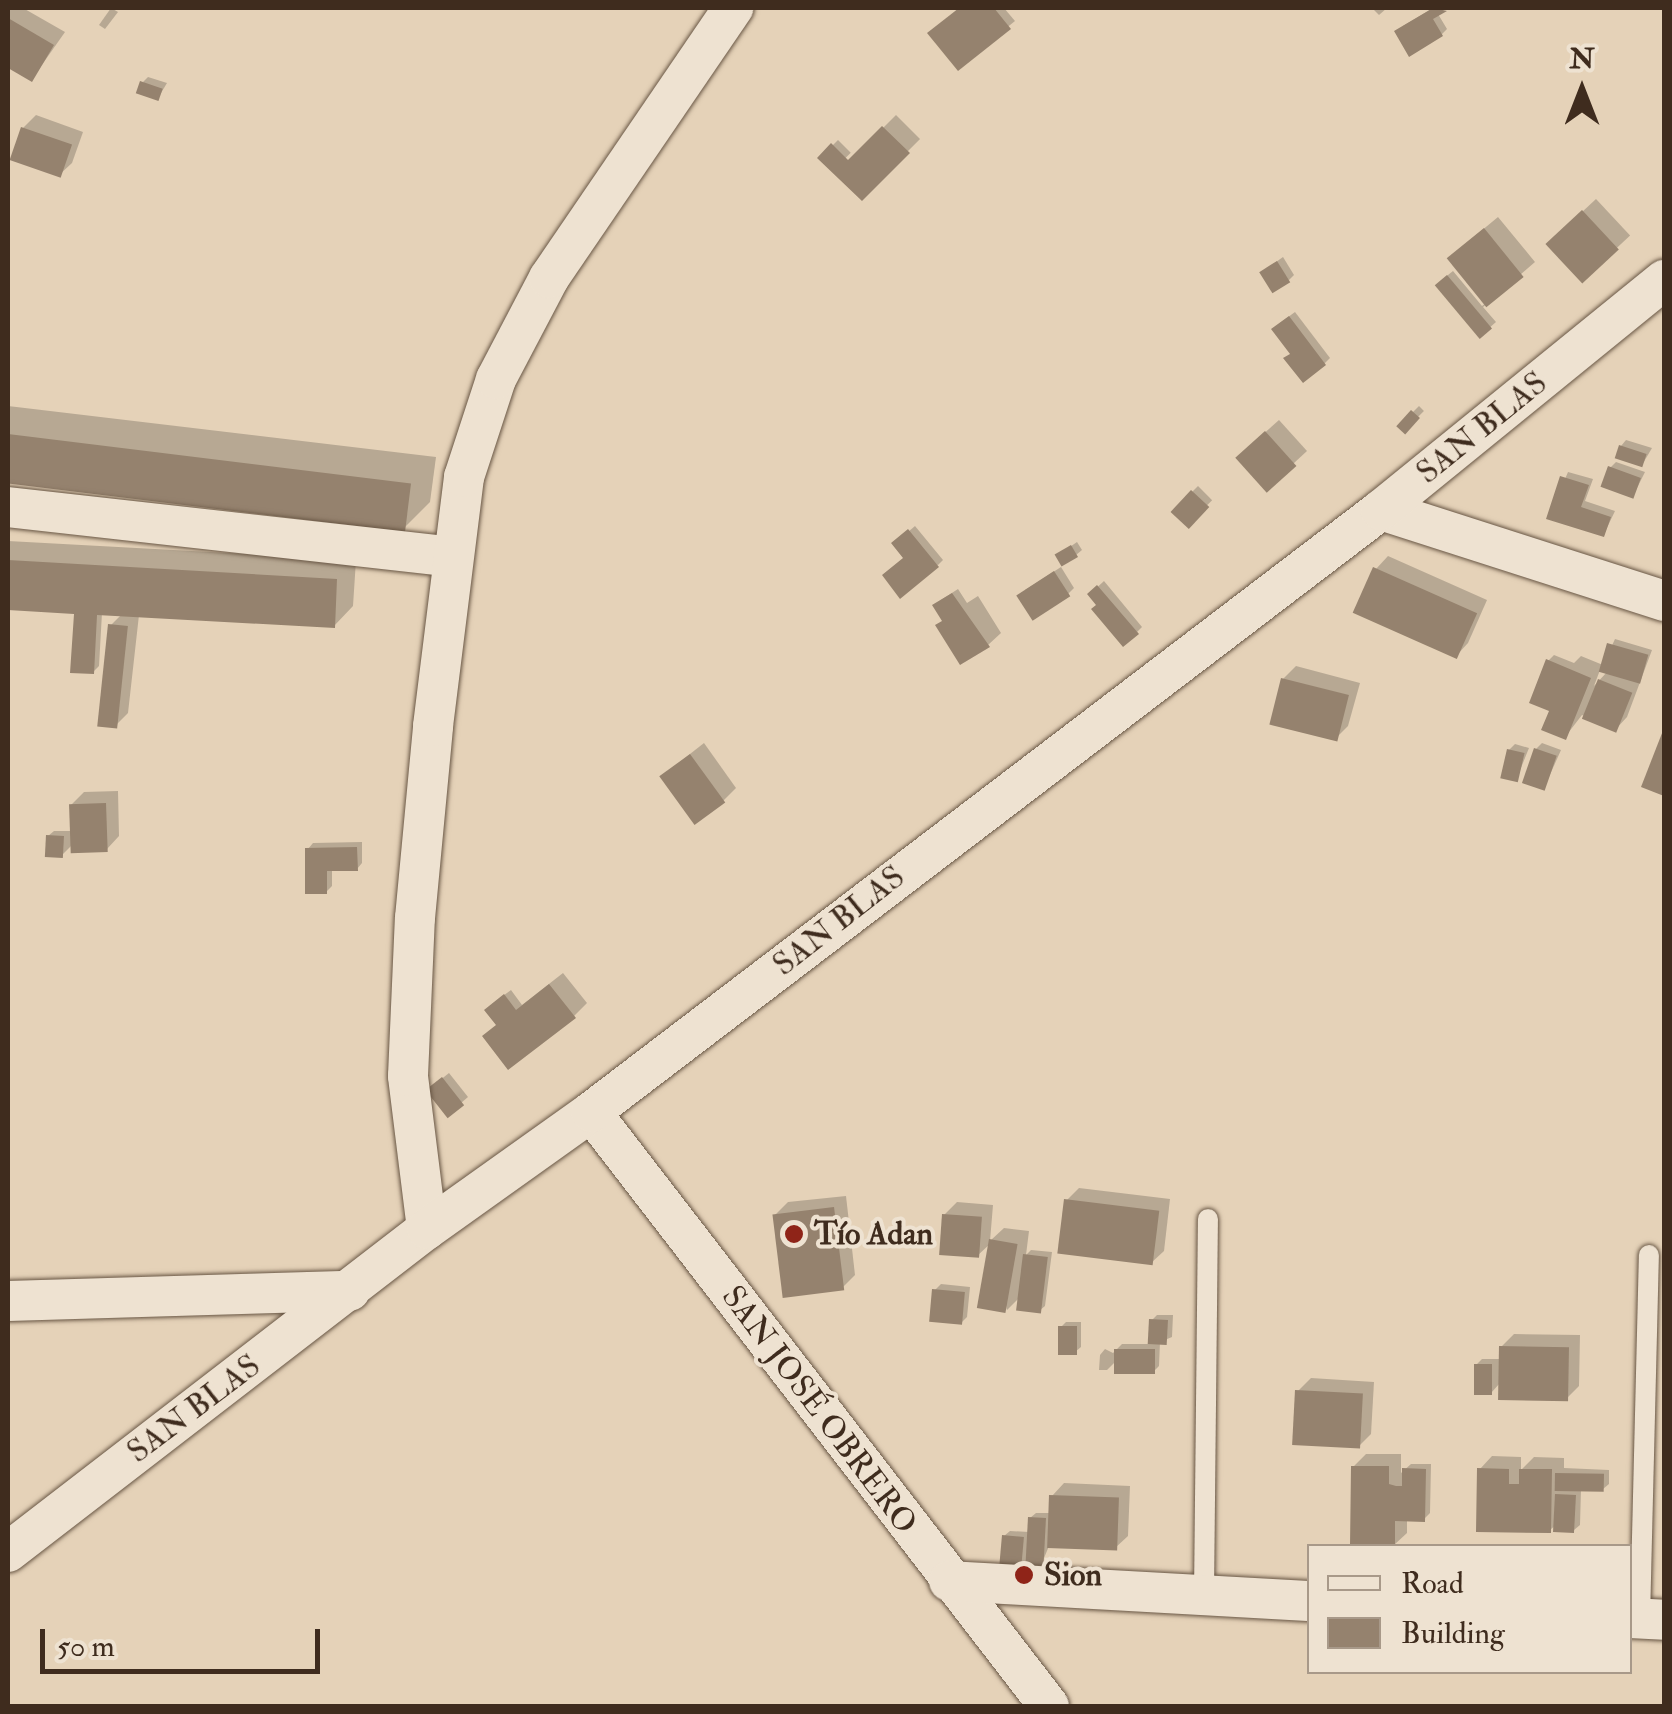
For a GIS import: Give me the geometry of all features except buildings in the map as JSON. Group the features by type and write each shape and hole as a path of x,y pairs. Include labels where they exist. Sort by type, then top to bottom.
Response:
{"street":[{"path":"427,1228 415,1156 409,1056 415,918 464,477 496,379 549,278 732,8"},
{"name":"SAN BLAS","path":"8,1552 350,1292 427,1228 590,1112 1381,510 1664,280"},
{"path":"8,508 453,556"},
{"path":"1381,510 1664,601"},
{"name":"SAN JOSÉ OBRERO","path":"590,1112 1049,1706"},
{"path":"8,1301 350,1292"},
{"path":"950,1582 1307,1601"}],"lane":[{"path":"1204,1595 1208,1219"},
{"path":"1645,1619 1648,1256"}],"place":[{"name":"Tío Adan","path":"794,1234"},
{"name":"Sion","path":"1024,1575"}]}
